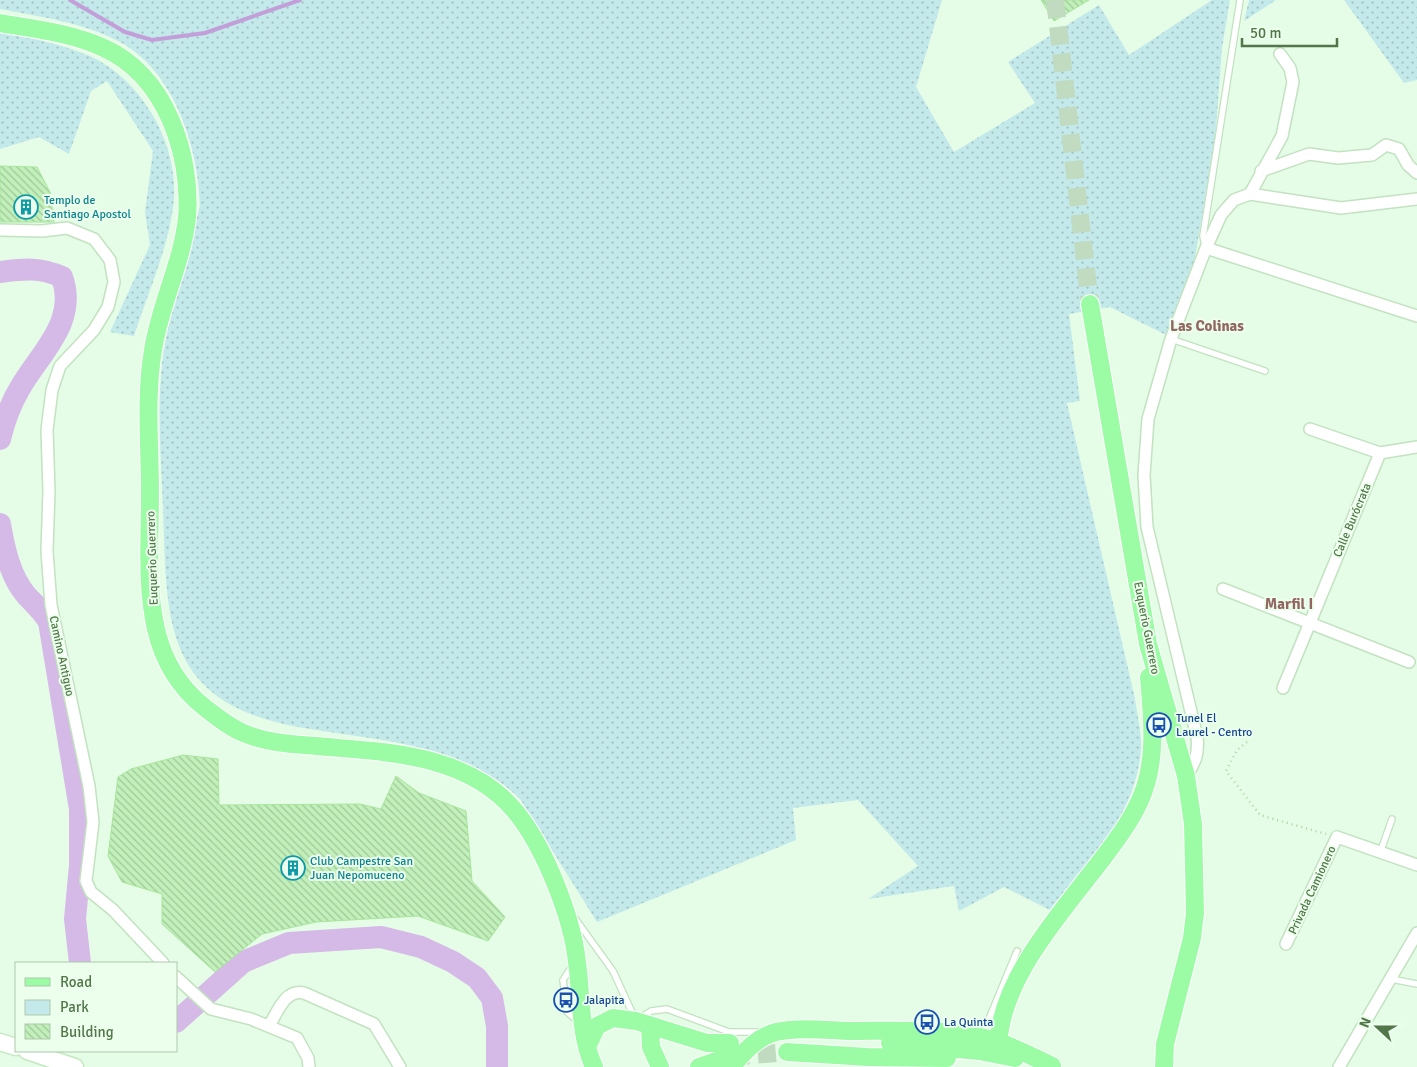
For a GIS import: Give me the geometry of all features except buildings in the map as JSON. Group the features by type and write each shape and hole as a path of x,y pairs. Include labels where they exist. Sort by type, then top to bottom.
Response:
{"main road":[{"name":"Euquerio Guerrero","path":"0,22 80,38 108,49 131,65 154,90 169,115 180,146 187,184 186,220 156,335 150,386 151,594 156,629 176,679 197,701 220,719 244,733 276,743 403,754 466,773 489,787 515,810 533,839 563,902 577,960 582,1023 594,1067"},
{"name":"Euquerio Guerrero","path":"1090,304 1148,644 1186,776 1193,824 1195,914 1192,938 1165,1044 1164,1067"},
{"path":"999,1036 1007,1002 1025,967 1060,915 1123,830 1143,793 1153,738 1148,644"},
{"path":"587,1047 592,1033 606,1020 623,1017 707,1043 730,1056"},
{"path":"643,1024 660,1067"},
{"path":"783,1042 807,1030 909,1031 981,1038 1012,1047 1053,1066"},
{"path":"704,1066 730,1056 757,1041 907,1043 979,1051 1053,1066"},
{"path":"0,1042 15,1047"},
{"path":"783,1042 868,1057 943,1058 1007,1067"},
{"path":"29,1052 75,1067"}],"street":[{"path":"1250,194 1282,136 1293,82 1290,68 1280,54"},
{"path":"1262,170 1309,154 1338,158 1372,155 1386,144 1399,149 1408,165 1417,173"},
{"path":"1186,776 1194,764 1199,750 1146,527 1144,475 1148,419 1171,339 1206,248 1221,215 1234,200 1250,194 1340,208 1417,199"},
{"name":"Camino Antiguo","path":"0,230 42,231 67,228 94,239 110,260 114,282 108,307 94,330 60,366 52,390 47,430 49,491 47,551 51,605 89,786 93,822 86,881 91,892 114,910 163,962"},
{"path":"1206,248 1417,316"},
{"path":"1310,429 1380,453 1417,447"},
{"name":"Calle Burócrata","path":"1283,688 1380,453"},
{"path":"1224,589 1310,621 1409,662"},
{"path":"1337,837 1417,865"},
{"name":"Privada Camionero","path":"1286,944 1337,837"},
{"path":"1339,1067 1417,934"},
{"path":"178,979 211,1009 251,1019 297,1038 308,1058 309,1067"},
{"path":"269,1026 288,994 296,991 304,993 374,1024 400,1067"}],"lane":[{"path":"1206,248 1203,236 1240,0"},
{"path":"1171,339 1265,371"},
{"path":"1380,853 1392,819"},
{"path":"563,902 613,972 643,1024 651,1011 667,1009 729,1032 783,1042"},
{"path":"981,1038 1017,951"},
{"path":"1391,979 1417,984"}],"path":[{"path":"1247,742 1237,750 1226,770 1260,815 1337,837"}],"green space":[{"path":"0,0 942,0 916,87 954,152 1035,103 1008,62 1099,5 1129,55 1212,0 1230,0 1222,48 1215,141 1194,263 1166,335 1110,307 1069,314 1080,401 1067,403 1135,699 1141,749 1137,773 1121,816 1095,855 1050,910 1004,887 959,911 954,886 868,899 918,866 858,800 793,808 796,840 597,922 520,799 496,779 469,764 441,753 380,740 288,725 246,712 215,695 194,673 179,646 171,616 166,583 164,546 160,454 162,364 169,325 200,205 198,182 188,135 168,90 138,54 118,41 91,29 0,9"},
{"path":"1249,0 1276,0 1244,21"},
{"path":"1344,0 1417,0 1417,80 1404,83"},
{"path":"0,33 70,48 92,57 110,68 141,97 163,135 173,176 174,197 172,213 164,249 134,336 110,332 150,245 145,212 153,151 107,81 91,91 69,154 39,137 0,149"}],"waterway":[{"path":"70,0 125,32 152,40 205,33 300,0"},
{"path":"0,272 32,270 54,274 62,277 66,293 61,323 17,394 8,413 0,439"},
{"path":"0,524 12,571 20,587 49,622 80,809 80,865 75,919 80,962"},
{"path":"178,1020 243,962 289,943 381,937 421,947 453,962 477,978 492,998 497,1026 497,1067"}],"tunnel":[{"path":"1055,0 1090,304"},
{"path":"731,1057 787,1052"}],"place":[{"name":"Templo de Santiago Apostol","path":"26,207"},
{"name":"Tunel El Laurel - Centro","path":"1159,725"},
{"name":"Club Campestre San Juan Nepomuceno","path":"293,868"},
{"name":"Jalapita","path":"566,1000"},
{"name":"La Quinta","path":"927,1022"}],"district":[{"name":"Las Colinas","path":"1207,326"},
{"name":"Marfil I","path":"1289,604"}]}
